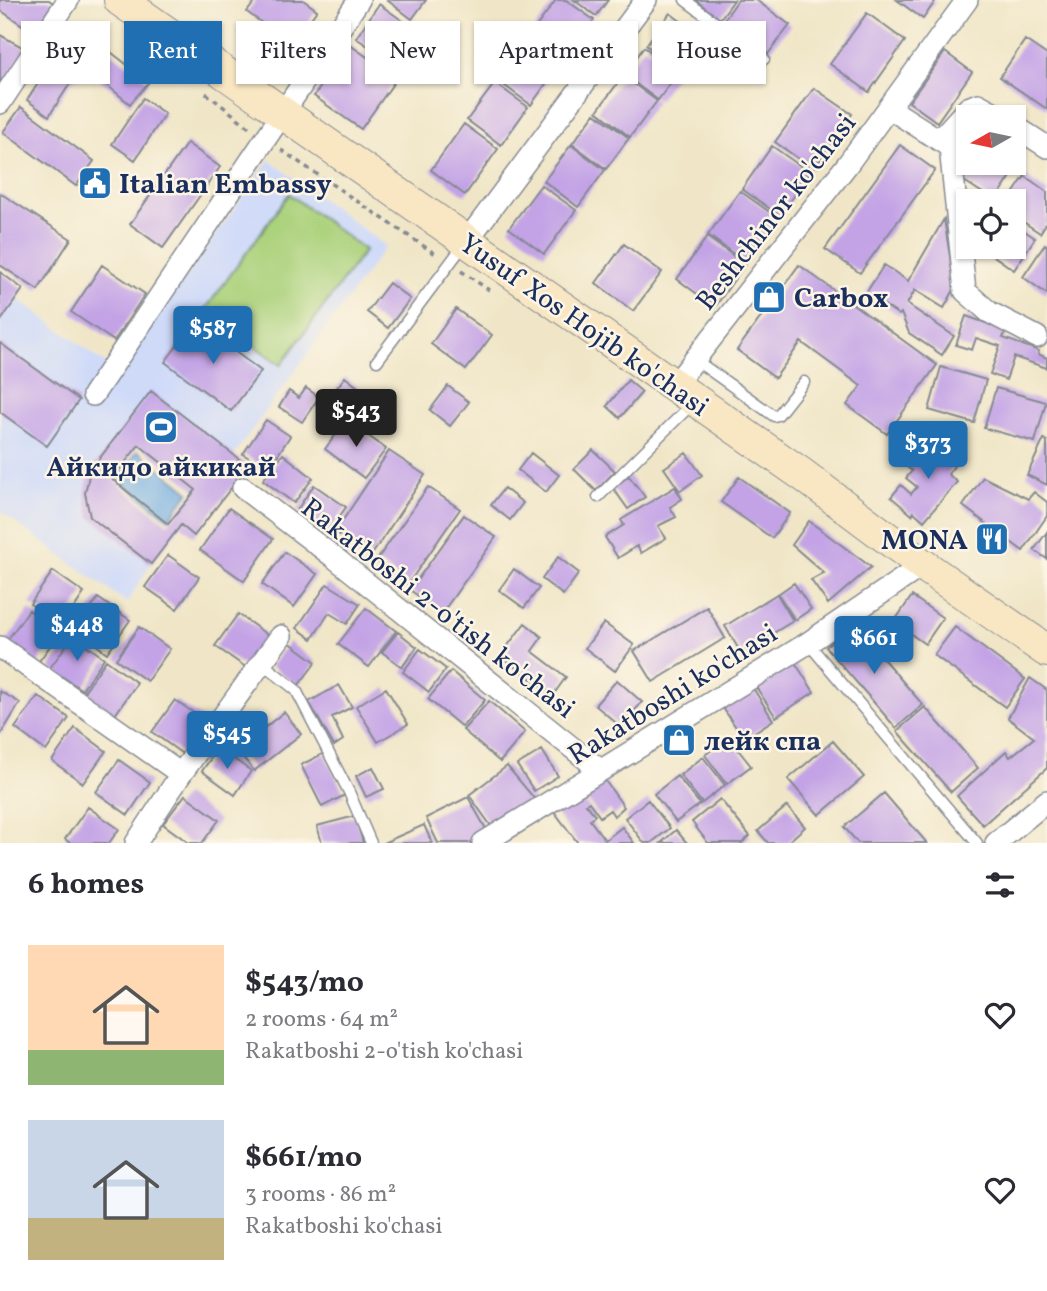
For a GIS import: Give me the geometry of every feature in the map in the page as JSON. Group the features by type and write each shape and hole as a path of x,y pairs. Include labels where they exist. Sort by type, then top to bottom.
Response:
{"main road":[{"name":"Yusuf Xos Hojib ko'chasi","path":"120,0 803,475 923,565 1047,651"}],"street":[{"path":"0,103 68,0"},
{"path":"93,395 359,0"},
{"path":"466,242 646,0"},
{"name":"Beshchinor ko'chasi","path":"685,393 694,359 847,166 967,0"},
{"path":"889,108 950,147 965,291 989,312 1038,337"},
{"path":"939,140 956,121"},
{"path":"1026,133 1047,147"},
{"name":"Rakatboshi 2-o'tish ko'chasi","path":"243,488 600,770"},
{"name":"Rakatboshi ko'chasi","path":"483,843 808,643 923,565"},
{"path":"136,843 181,774 281,636"},
{"path":"0,647 181,774"},
{"path":"996,843 1047,801"}],"lane":[{"path":"685,0 713,21"},
{"path":"377,361 466,242"},
{"path":"694,359 774,416 778,415 804,382"},
{"path":"598,497 685,393"},
{"path":"808,643 977,843"},
{"path":"262,663 296,690 349,792 371,843"}],"shaded area":[{"path":"269,160 386,246 234,455 151,392 90,471 85,493 90,517 151,564 127,603 0,511 0,285 118,373"}],"green space":[{"path":"289,194 365,250 281,365 205,310"}],"water":[{"path":"138,451 189,492 169,519 117,478"}],"building":[{"path":"0,0 49,0 53,3 41,21 21,21 21,24 0,10"},
{"path":"256,0 303,0 317,10 309,21 259,21 247,12"},
{"path":"387,0 426,0 412,19"},
{"path":"556,0 566,0 594,20 593,21 540,21"},
{"path":"574,0 608,0 596,16"},
{"path":"695,0 734,0 720,19"},
{"path":"738,0 756,0 790,25 768,54 766,21 723,21"},
{"path":"897,0 936,0 923,19"},
{"path":"379,4 403,21 368,21"},
{"path":"670,13 680,21 664,21"},
{"path":"867,13 905,41 869,92 830,64"},
{"path":"365,25 365,44 356,38"},
{"path":"0,35 21,46 21,56 0,88"},
{"path":"652,37 652,50 646,45"},
{"path":"1025,40 1047,55 1047,109 1000,77"},
{"path":"351,46 365,56 365,84 393,84 361,129 314,96 322,84 351,84"},
{"path":"644,47 652,53 652,84 670,84 658,100 636,84 638,55"},
{"path":"110,51 124,62 124,84 147,84 130,104 106,84 110,84"},
{"path":"945,52 972,72 937,122 909,102"},
{"path":"38,84 70,84 49,116 27,100"},
{"path":"494,84 528,107 501,145 467,120"},
{"path":"502,84 546,84 531,105"},
{"path":"617,84 634,84 657,101 630,137 597,111"},
{"path":"814,88 852,114 813,169 775,142"},
{"path":"143,98 165,114 135,160 112,144"},
{"path":"21,107 94,161 76,186 3,132"},
{"path":"595,113 629,138 606,169 572,144"},
{"path":"464,124 498,149 465,195 431,170"},
{"path":"187,143 220,167 163,248 130,224"},
{"path":"571,145 605,170 578,207 544,181"},
{"path":"900,145 935,170 860,273 825,249"},
{"path":"772,146 810,173 780,216 742,189"},
{"path":"955,175 1012,175 1003,189 977,189"},
{"path":"1025,176 1047,192 1047,222 1040,233 1026,224 1026,189 1016,189"},
{"path":"541,185 576,210 544,254 509,228"},
{"path":"740,191 778,218 746,263 708,235"},
{"path":"0,193 71,239 38,290 0,265"},
{"path":"944,219 955,288 944,308 915,290 907,304 954,336 942,355 909,333 901,313 899,315 866,293 884,265 908,281"},
{"path":"1026,232 1035,238 1026,252"},
{"path":"707,237 745,264 715,307 677,279"},
{"path":"624,244 662,272 633,311 596,283"},
{"path":"1045,244 1047,246 1047,294 1023,277"},
{"path":"998,259 1021,259 1014,270"},
{"path":"102,265 145,294 114,341 71,312"},
{"path":"799,265 937,365 887,434 847,405 861,386 801,342 775,378 737,350"},
{"path":"0,272 23,289 0,322"},
{"path":"389,283 410,299 388,328 367,312"},
{"path":"456,309 492,335 466,370 431,344"},
{"path":"966,316 1006,330 1003,338 1039,351 1038,354 1047,358 1047,368 1014,357 1006,380 990,374 1000,346 976,338 972,350 956,345"},
{"path":"195,322 261,371 231,411 165,362"},
{"path":"0,343 79,400 47,446 0,412"},
{"path":"941,367 986,380 974,423 929,410"},
{"path":"345,377 372,398 357,418 330,397"},
{"path":"628,380 642,392 620,418 607,406"},
{"path":"448,386 469,402 450,426 430,410"},
{"path":"306,388 319,397 302,422 279,407 289,391 299,398"},
{"path":"996,388 1046,402 1035,442 984,428"},
{"path":"151,391 248,466 194,536 181,525 151,564 90,517 85,493 90,471","holes":["139,445 196,490 168,524 112,479"]},
{"path":"266,420 290,436 268,470 243,454"},
{"path":"347,420 386,449 364,478 325,449"},
{"path":"1044,439 1047,441 1047,485 1027,475"},
{"path":"948,440 960,451 950,463 954,466 948,474 957,482 924,521 914,512 912,515 891,497 901,485 911,494 917,487 906,478 912,471 903,464 915,450 929,463"},
{"path":"593,450 615,471 596,491 574,469"},
{"path":"389,451 425,475 371,556 335,532"},
{"path":"531,453 559,475 546,492 518,470"},
{"path":"686,453 702,475 680,491 664,468"},
{"path":"283,454 313,478 294,503 263,480"},
{"path":"629,476 645,497 628,509 613,488"},
{"path":"739,477 790,513 772,538 721,502"},
{"path":"983,477 1028,499 1034,492 1047,502 1047,516 1023,551 963,506"},
{"path":"314,485 346,507 329,532 297,510"},
{"path":"428,487 460,509 408,584 376,561"},
{"path":"675,487 682,499 670,507 676,517 658,526 666,538 641,553 637,546 618,558 605,537 624,525 621,520"},
{"path":"504,488 523,503 510,520 491,505"},
{"path":"229,508 273,539 244,581 200,550"},
{"path":"464,515 496,537 442,613 410,590"},
{"path":"809,521 871,567 828,604 811,580 824,573 792,545"},
{"path":"1047,532 1047,559 1034,550"},
{"path":"285,552 317,574 294,607 262,584"},
{"path":"168,555 199,577 177,609 145,587"},
{"path":"558,557 579,573 563,595 542,579"},
{"path":"514,569 539,588 524,608 499,590"},
{"path":"53,571 84,593 62,626 30,604"},
{"path":"794,583 811,609 795,620 778,594"},
{"path":"327,584 360,604 347,624 329,613 312,639 297,628"},
{"path":"777,594 793,621 741,653 725,626"},
{"path":"912,596 943,618 925,644 894,622"},
{"path":"98,598 130,620 107,653 76,630"},
{"path":"707,607 725,638 653,682 634,651"},
{"path":"366,608 396,631 369,667 338,644"},
{"path":"29,610 60,632 37,664 6,642"},
{"path":"238,614 269,636 247,668 215,646"},
{"path":"525,623 542,637 532,651 566,677 553,695 500,656"},
{"path":"604,623 634,645 615,671 585,648"},
{"path":"853,624 923,705 896,728 826,647"},
{"path":"139,627 170,649 147,681 116,659"},
{"path":"955,627 1025,679 1005,707 934,655"},
{"path":"398,632 417,647 402,667 382,652"},
{"path":"73,636 104,658 82,690 50,668"},
{"path":"289,642 316,662 298,686 271,666"},
{"path":"420,649 446,669 429,692 403,672"},
{"path":"106,660 137,683 115,715 83,693"},
{"path":"794,661 814,692 776,717 756,687"},
{"path":"451,671 485,700 462,727 428,699"},
{"path":"1030,678 1047,690 1047,768 983,825 957,796 1006,751 1010,757 1034,738 1008,718"},
{"path":"617,680 642,702 621,727 595,705"},
{"path":"339,685 352,707 332,717 343,740 334,746 309,702"},
{"path":"386,688 408,724 378,742 356,706"},
{"path":"753,688 773,720 744,739 723,708"},
{"path":"0,691 20,703 0,736"},
{"path":"38,696 69,718 46,751 15,728"},
{"path":"175,700 207,722 184,755 152,732"},
{"path":"489,701 525,732 500,762 463,730"},
{"path":"925,707 978,768 951,792 897,731"},
{"path":"284,712 301,734 254,771 237,750"},
{"path":"75,728 106,751 83,783 52,761"},
{"path":"728,737 751,766 727,784 705,755"},
{"path":"833,741 864,777 819,815 788,779"},
{"path":"218,748 251,771 235,795 202,771"},
{"path":"542,750 558,776 534,791 517,765"},
{"path":"324,753 345,795 322,807 301,765"},
{"path":"703,757 725,785 702,803 680,775"},
{"path":"119,760 150,782 128,815 96,792"},
{"path":"507,766 534,798 494,830 469,795"},
{"path":"373,767 384,789 366,797 356,776"},
{"path":"601,775 624,807 614,816 610,810 600,817 589,802 586,804 595,815 590,820 605,840 622,827 634,843 578,843 553,810"},
{"path":"677,776 700,804 676,822 654,794"},
{"path":"884,793 927,843 858,843 844,827"},
{"path":"185,795 219,820 202,843 189,843 163,824"},
{"path":"468,797 490,836 475,843 438,843 426,818"},
{"path":"720,799 750,836 742,843 708,843 692,822"},
{"path":"648,800 670,828 651,843 644,843 625,818"},
{"path":"787,806 805,827 787,843 768,843 758,831"},
{"path":"88,807 119,829 109,843 70,843 65,839"},
{"path":"355,816 363,843 322,843 317,826"},
{"path":"424,825 432,843 383,843"},
{"path":"676,830 687,843 661,843"}],"place":[{"name":"Italian Embassy","path":"95,183"},
{"name":"Carbox","path":"769,297"},
{"name":"Айкидо айкикай","path":"161,427"},
{"name":"MONA","path":"992,539"},
{"name":"лейк спа","path":"679,740"}]}
